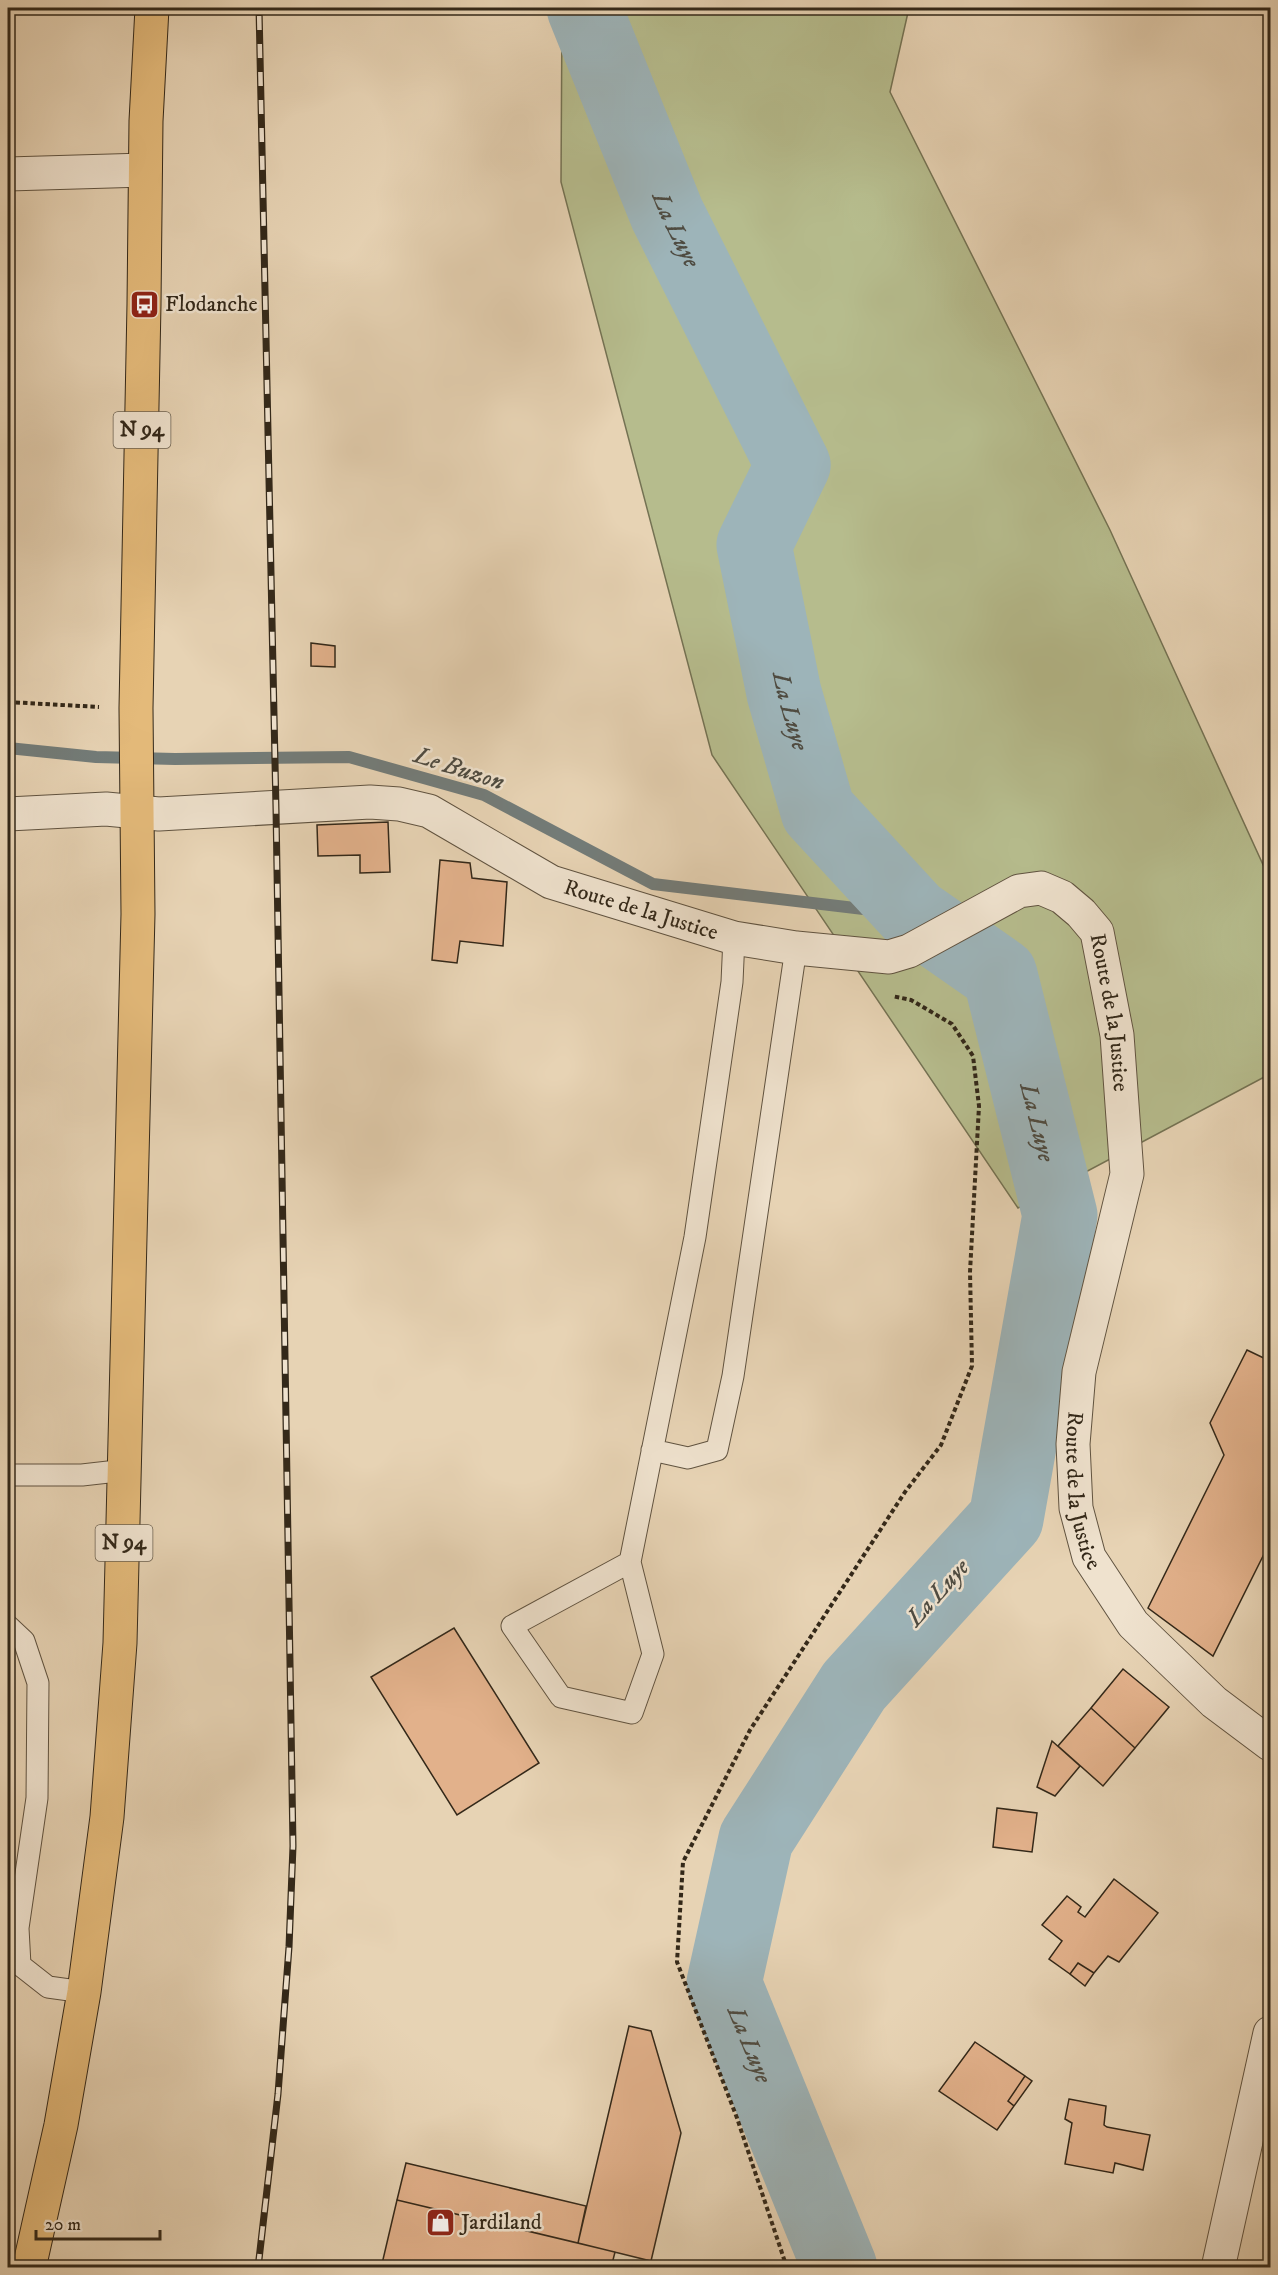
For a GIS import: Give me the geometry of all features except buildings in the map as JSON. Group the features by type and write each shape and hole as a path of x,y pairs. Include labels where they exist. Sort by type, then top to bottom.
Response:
{"main road":[{"name":"N 94","path":"134,8 146,121"},
{"name":"N 94","path":"29,2268 61,2126 84,1992 107,1817 120,1643 138,926 136,724 146,121 152,8"}],"street":[{"path":"8,174 145,170"},
{"name":"Route de la Justice","path":"8,814 106,809 137,796 159,814 370,802 399,804 429,811 551,882 734,938 796,948 890,957 909,951 1019,891 1041,888 1062,897 1081,913 1097,932 1117,1035 1127,1174 1079,1372 1073,1444 1076,1508 1089,1557 1133,1624 1214,1702 1270,1744"},
{"path":"1218,2268 1270,2033"}],"lane":[{"path":"630,1562 512,1626 561,1696 632,1713 653,1654 630,1562 695,1237 732,982 734,938"},
{"path":"652,1450 688,1458 717,1450 733,1376 796,948"},
{"path":"8,1475 82,1475 126,1470"},
{"path":"8,1626 24,1641 38,1683 37,1798 18,1928 20,1965 48,1987 84,1992"}],"path":[{"path":"8,702 136,724"},
{"path":"787,2268 737,2118 677,1962 683,1862 750,1730 904,1492 941,1445 972,1366 970,1272 979,1106 973,1056 952,1024 910,1000 887,995"}],"green space":[{"path":"562,8 909,8 890,92 1110,530 1270,880 1270,1074 1018,1208 712,755 561,182"}],"waterway":[{"name":"La Luye","path":"584,8 667,214 793,465 754,545 784,693 818,811 914,915 1000,975 1060,1215 1006,1519 854,1686 756,1839 724,1983 840,2268"},
{"name":"Le Buzon","path":"8,748 96,757 175,759 349,757 484,795 653,884 914,915"}],"railway":[{"path":"258,2268 278,2094 289,1947 293,1846 276,809 259,8"}],"place":[{"name":"Flodanche","path":"144,304"},
{"name":"Jardiland","path":"440,2222"}]}
